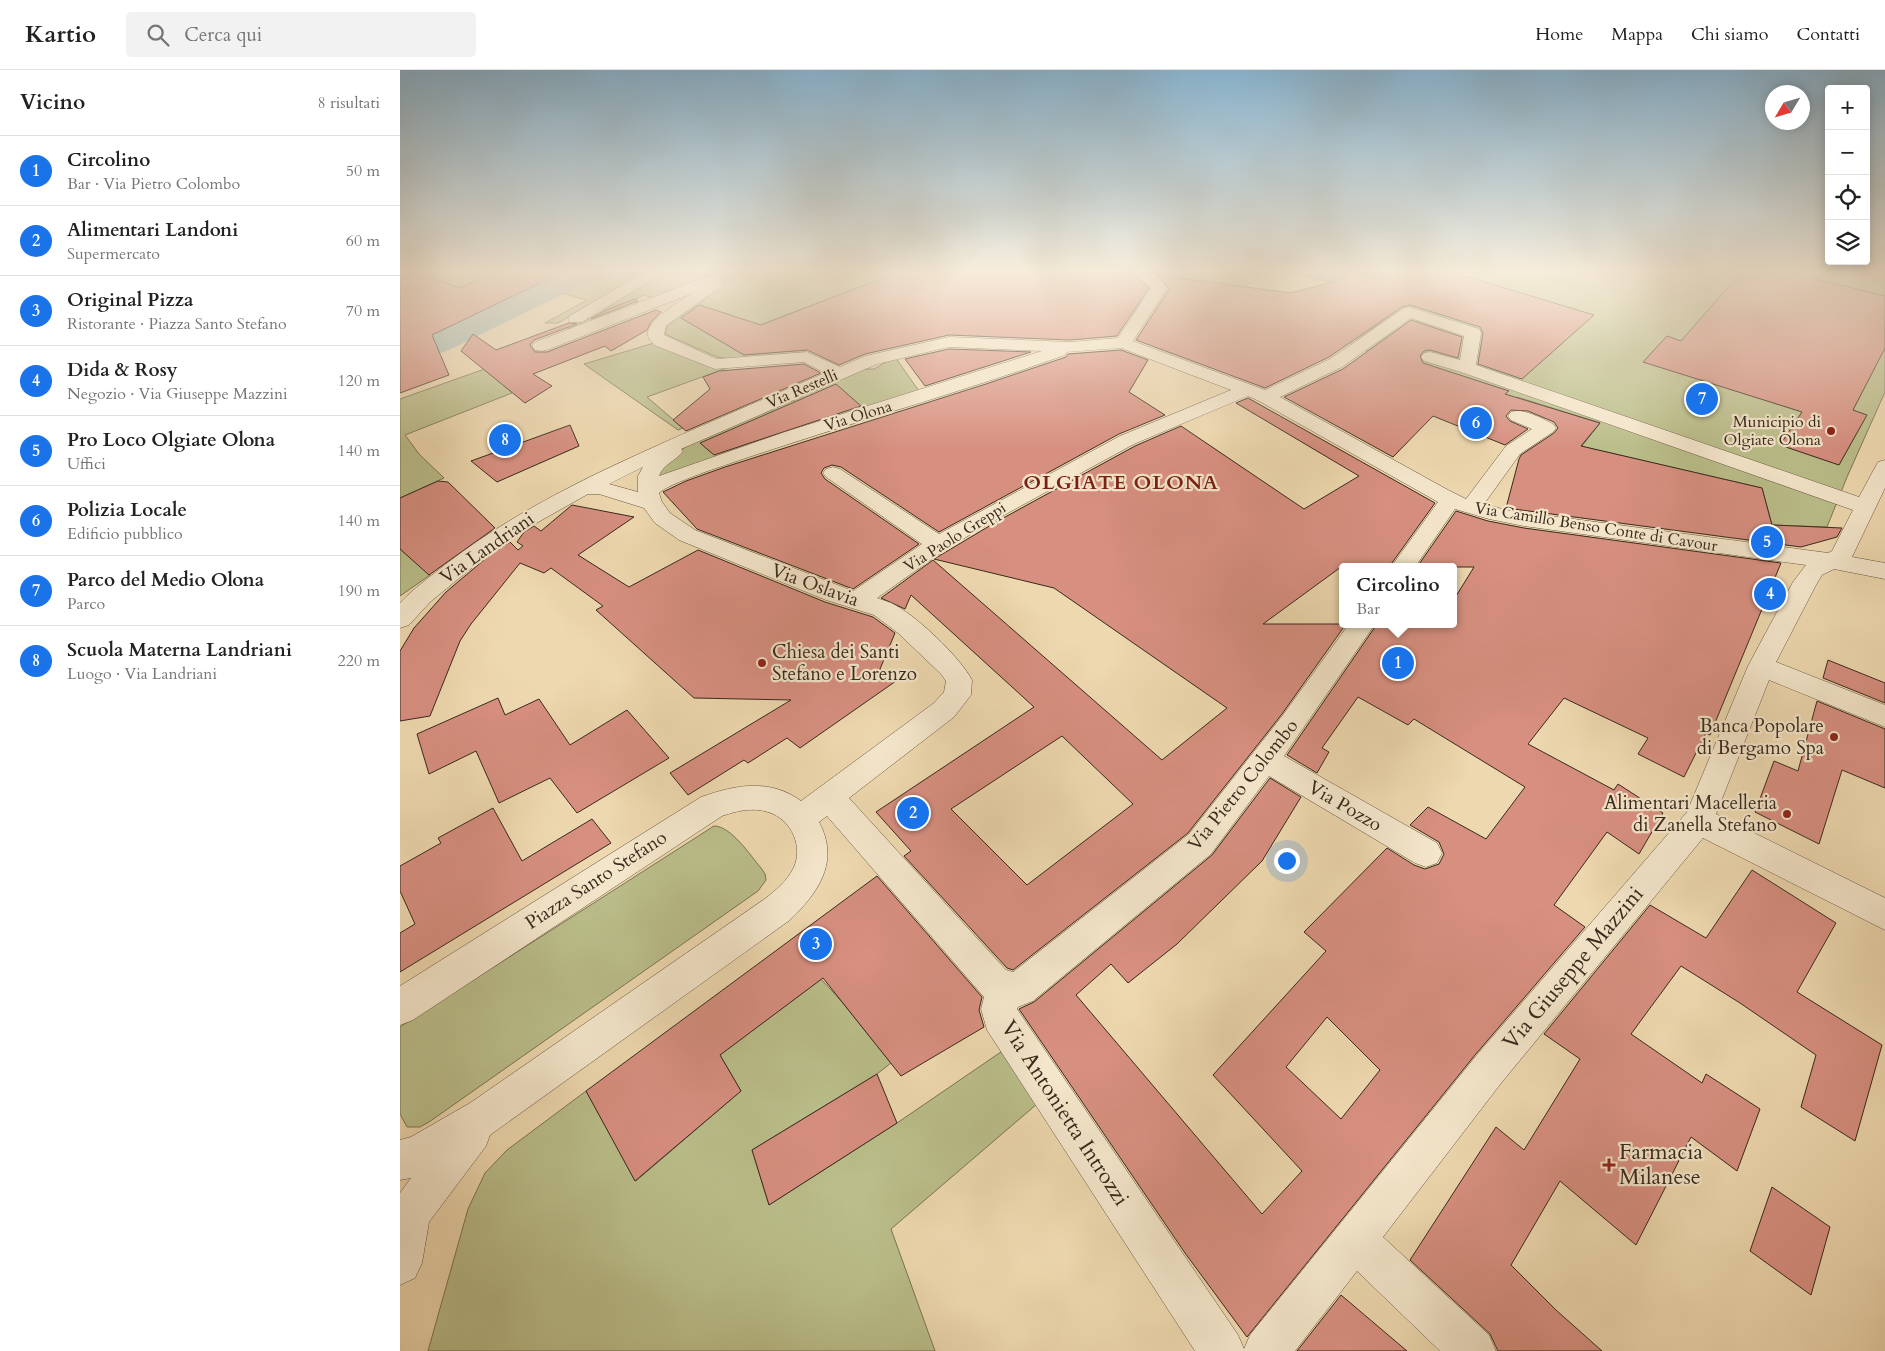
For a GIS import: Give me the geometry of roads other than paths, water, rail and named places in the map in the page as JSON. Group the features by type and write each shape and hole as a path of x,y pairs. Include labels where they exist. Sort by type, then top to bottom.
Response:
{"street":[{"path":"562,330 541,346 583,330"},
{"path":"658,330 656,336 660,341 715,364 807,357 839,373"},
{"path":"968,330 973,334 977,343"},
{"path":"1123,343 1132,330"},
{"path":"1266,397 1336,363 1383,330"},
{"path":"1463,330 1473,333 1467,368"},
{"name":"Via Restelli","path":"584,488 708,429 871,360 949,342 1070,347 1123,343"},
{"name":"Via Camillo Benso Conte di Cavour","path":"1123,343 1154,353 1266,397 1461,504 1582,528 1832,561 1885,571"},
{"name":"Via Olona","path":"649,496 678,475 795,435 1014,368 1070,347"},
{"path":"1430,357 1467,368 1866,507"},
{"name":"Via Paolo Greppi","path":"856,601 938,544 987,515 1127,440 1247,390"},
{"path":"1407,563 1513,450 1546,428 1518,416"},
{"path":"584,488 600,488 649,496 649,473 660,460 708,429"},
{"path":"1832,561 1840,556 1885,466"},
{"path":"833,473 938,544"},
{"name":"Via Landriani","path":"400,619 421,596 482,548 536,512 584,488"},
{"name":"Via Oslavia","path":"649,496 667,522 683,534 856,601 883,609 907,627 956,674 959,680 959,690 954,700 944,710 829,797"},
{"name":"Via Giuseppe Mazzini","path":"1266,1351 1489,1069 1699,820 1761,666 1810,574 1832,561"},
{"name":"Via Pietro Colombo","path":"1004,990 1020,989 1200,844 1265,760 1360,628"},
{"path":"1761,666 1885,716"},
{"name":"Via Pozzo","path":"1265,760 1426,853"},
{"path":"800,818 829,797 994,982 1004,990"},
{"name":"Piazza Santo Stefano","path":"400,1007 712,806 729,801 760,798 780,803 800,818 809,832 812,860 802,884 789,899 484,1117 418,1156 400,1160"},
{"path":"1699,820 1885,915"},
{"name":"Via Antonietta Introzzi","path":"1004,990 998,1009 1000,1017 1222,1351"},
{"name":"Piazza Santo Stefano","path":"400,1263 405,1204 423,1195 484,1117"},
{"path":"1354,1239 1473,1351"}],"waterway":[{"path":"400,354 458,330"}],"place":[{"name":"Parco del Medio Olona","path":"1702,399"},
{"name":"Polizia Locale","path":"1476,423"},
{"name":"Municipio di Olgiate Olona","path":"1831,431"},
{"name":"Scuola Materna Landriani","path":"505,440"},
{"name":"Pro Loco Olgiate Olona","path":"1767,542"},
{"name":"Dida & Rosy","path":"1770,594"},
{"name":"Chiesa dei Santi Stefano e Lorenzo","path":"762,663"},
{"name":"Circolino","path":"1398,663"},
{"name":"Banca Popolare di Bergamo Spa","path":"1834,737"},
{"name":"Alimentari Landoni","path":"913,813"},
{"name":"Alimentari Macelleria di Zanella Stefano","path":"1787,814"},
{"name":"Original Pizza","path":"816,944"},
{"name":"Farmacia Milanese","path":"1609,1165"}],"district":[{"name":"OLGIATE OLONA","path":"1121,482"}]}
